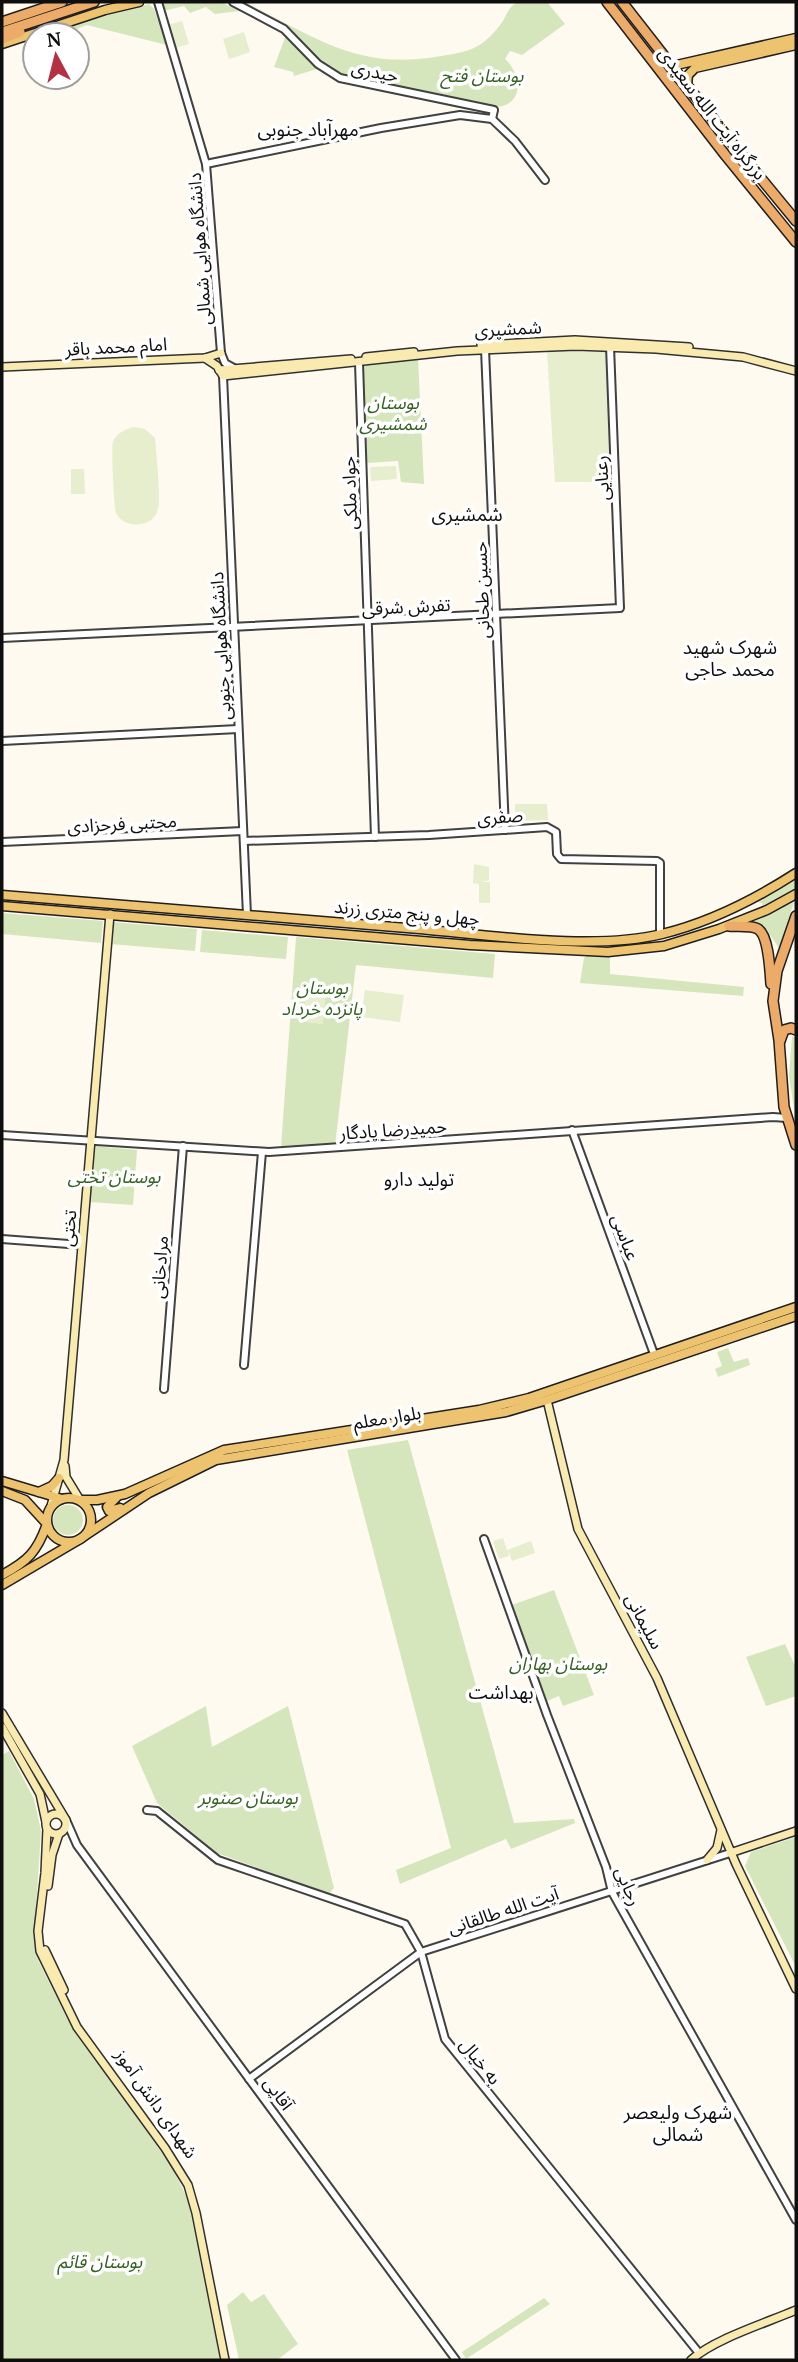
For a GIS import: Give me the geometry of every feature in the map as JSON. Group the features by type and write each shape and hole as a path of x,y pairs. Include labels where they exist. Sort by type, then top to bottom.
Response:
{"highway":[{"path":"2,22 62,2"},
{"path":"2,32 94,2"},
{"name":"بزرگراه آیت الله سعیدی","path":"607,2 796,242"},
{"name":"بزرگراه آیت الله سعیدی","path":"622,2 796,221"},
{"path":"2,42 38,20"},
{"path":"773,1001 777,971 796,916"},
{"path":"729,926 752,928 762,934 766,947 781,1085 787,1118 796,1145"},
{"path":"779,1055 782,1033 787,1028 796,1030"}],"main road":[{"path":"2,42 139,2"},
{"path":"672,66 796,38"},
{"path":"687,86 689,72 700,67 796,45"},
{"name":"شمشیری","path":"221,373 236,368 279,368 456,349 576,343 710,351 783,364 796,369"},
{"name":"امام محمد باقر","path":"2,366 205,358 220,354"},
{"path":"205,358 221,373"},
{"name":"شمشیری","path":"221,373 268,368"},
{"name":"چهل و پنج متری زرند","path":"2,895 550,939 607,941 660,934 735,909 796,873"},
{"name":"چهل و پنج متری زرند","path":"2,906 483,946 608,952 664,946 729,926 796,894"},
{"path":"735,909 758,905 761,913"},
{"path":"217,912 222,918 217,923"},
{"name":"تختی","path":"58,1497 64,1460 110,914"},
{"path":"247,915 247,925"},
{"path":"280,928 274,922 284,918"},
{"name":"بلوار معلم","path":"80,1500 119,1496 218,1452 502,1405 529,1398 796,1307"},
{"name":"بلوار معلم","path":"2,1585 80,1539 137,1500 211,1462 506,1412 796,1316"},
{"name":"سلیمانی","path":"547,1400 578,1529 657,1678 730,1853 796,1989"},
{"name":"تختی","path":"64,1460 66,1477 80,1500"},
{"path":"38,1492 48,1489 59,1478"},
{"path":"2,1481 58,1497 80,1500 88,1508 92,1520 89,1531 73,1542 59,1540 25,1500 2,1491"},
{"path":"119,1496 108,1504 109,1511 137,1500"},
{"path":"2,1576 31,1555 40,1542 51,1506 58,1497"},
{"name":"آقایی","path":"2,1713 66,1820"},
{"path":"2,1727 40,1794 46,1825 48,1874"},
{"path":"46,1825 49,1816 55,1813 66,1820 64,1830 59,1834 48,1874"},
{"path":"46,1825 52,1833 59,1834"},
{"path":"707,1860 717,1848 721,1830"},
{"name":"آیت الله طالقانی","path":"730,1853 796,1831"},
{"name":"شهدای دانش آموز","path":"48,1874 42,1931 46,1952 80,2022 168,2145 191,2183 201,2213 227,2360"},
{"path":"691,2360 699,2353 796,2310"}],"street":[{"name":"دانشگاه هوایی شمالی","path":"158,2 206,164 220,354"},
{"name":"حیدری","path":"233,2 284,29 318,64 340,78 494,110 492,118"},
{"path":"206,164 460,115 492,118 515,141 545,180"},
{"name":"رعنایی","path":"610,344 620,608"},
{"name":"حسین طحانی","path":"489,347 505,830"},
{"path":"220,354 229,366 236,368"},
{"name":"جواد ملکی","path":"359,360 375,836"},
{"name":"دانشگاه هوایی جنوبی","path":"221,373 247,915"},
{"name":"تفرش شرقی","path":"2,638 620,608"},
{"path":"2,741 238,729"},
{"name":"صفری","path":"244,841 553,828 556,832 556,854 561,859 657,860 661,865 660,934"},
{"name":"مجتبی فرحزادی","path":"2,842 243,831"},
{"name":"حمیدرضا یادگار","path":"2,1135 262,1152 787,1118"},
{"name":"عباسی","path":"572,1130 654,1354"},
{"name":"مرادخانی","path":"164,1389 183,1146"},
{"path":"244,1366 262,1152"},
{"path":"2,1239 82,1245"},
{"name":"رجایی","path":"484,1539 547,1715 606,1867 612,1892 796,2220"},
{"name":"به خیال","path":"147,1810 157,1811 218,1860 405,1924 421,1952 445,2039 699,2353"},
{"name":"آقایی","path":"66,1820 77,1844 456,2360"},
{"name":"آقایی","path":"59,1834 69,1837 77,1844"},
{"name":"آیت الله طالقانی","path":"249,2079 421,1952 730,1853"}],"green space":[{"path":"163,2 221,2 239,11 215,14 206,7 190,13 184,6 163,11"},
{"name":"بوستان فتح","path":"240,2 335,47 381,59 435,57 471,49 489,38 510,8 520,2 547,2 565,24 522,55 510,51 505,59 515,73 515,96 504,106 494,107 339,74 328,69 289,27"},
{"path":"149,4 154,9 167,45 91,26 91,21 83,21"},
{"path":"182,21 189,44 174,48 167,25"},
{"path":"244,32 250,52 229,59 223,39"},
{"path":"286,35 317,69 294,76 293,72 274,67"},
{"path":"547,351 606,352 611,482 555,482"},
{"name":"بوستان شمشیری","path":"418,358 424,484 401,482 398,461 367,463 363,363"},
{"path":"134,427 145,429 155,438 159,484 159,502 155,515 151,520 139,524 125,522 116,513 113,477 114,439"},
{"path":"396,466 397,479 371,481 370,467"},
{"path":"71,469 84,469 85,494 71,494"},
{"path":"515,804 547,804 548,820 515,821"},
{"path":"474,864 489,867 489,880 482,882 490,882 490,903 479,903 479,884 473,883"},
{"path":"796,877 796,888 793,891 764,908 762,903 753,901"},
{"path":"794,902 779,948 768,932 746,924"},
{"path":"2,913 103,921 101,943 2,934"},
{"path":"112,922 197,929 195,951 110,944"},
{"path":"202,930 288,937 286,959 200,952"},
{"name":"بوستان پانزده خرداد","path":"296,937 495,954 493,978 356,965 335,1146 281,1147"},
{"path":"587,955 610,955 610,974 744,987 743,996 580,983 584,958"},
{"path":"306,987 326,989 323,1024 303,1022"},
{"path":"365,990 404,995 400,1022 361,1017"},
{"path":"792,1036 795,1038 796,1048 795,1116 789,1076"},
{"name":"بوستان تختی","path":"94,1146 137,1150 133,1205 90,1202"},
{"path":"728,1348 734,1362 748,1358 750,1365 718,1377 715,1369 722,1366 717,1352"},
{"path":"408,1440 514,1823 574,1819 575,1823 511,1849 506,1839 400,1884 396,1870 451,1848 347,1450"},
{"path":"68,1505 79,1509 83,1520 79,1531 68,1535 57,1531 53,1520 57,1509"},
{"path":"503,1538 507,1550 531,1541 535,1553 512,1561 508,1550 509,1556 499,1559 493,1541"},
{"name":"بوستان بهاران","path":"554,1590 594,1695 563,1706 559,1696 547,1701 512,1605"},
{"path":"785,1644 796,1668 796,1696 766,1706 746,1657"},
{"name":"بوستان صنوبر","path":"206,1706 212,1747 288,1706 334,1888 329,1894 217,1853 157,1803 132,1746"},
{"name":"بوستان قائم","path":"9,1751 34,1799 41,1831 34,1941 38,1960 72,2028 114,2083 174,2171 188,2200 220,2360 2,2360 2,1755"},
{"path":"796,1837 796,1967 745,1866 751,1852"},
{"path":"243,2292 251,2302 264,2294 298,2344 277,2360 239,2360 227,2305"},
{"path":"544,2298 550,2304 466,2359 462,2352"}],"district":[{"name":"مهرآباد جنوبی","path":"308,128"},
{"name":"شمشیری","path":"467,513"},
{"name":"شهرک شهید محمد حاجی","path":"730,657"},
{"name":"تولید دارو","path":"419,1178"},
{"name":"بهداشت","path":"501,1691"},
{"name":"شهرک ولیعصر شمالی","path":"678,2122"}]}
